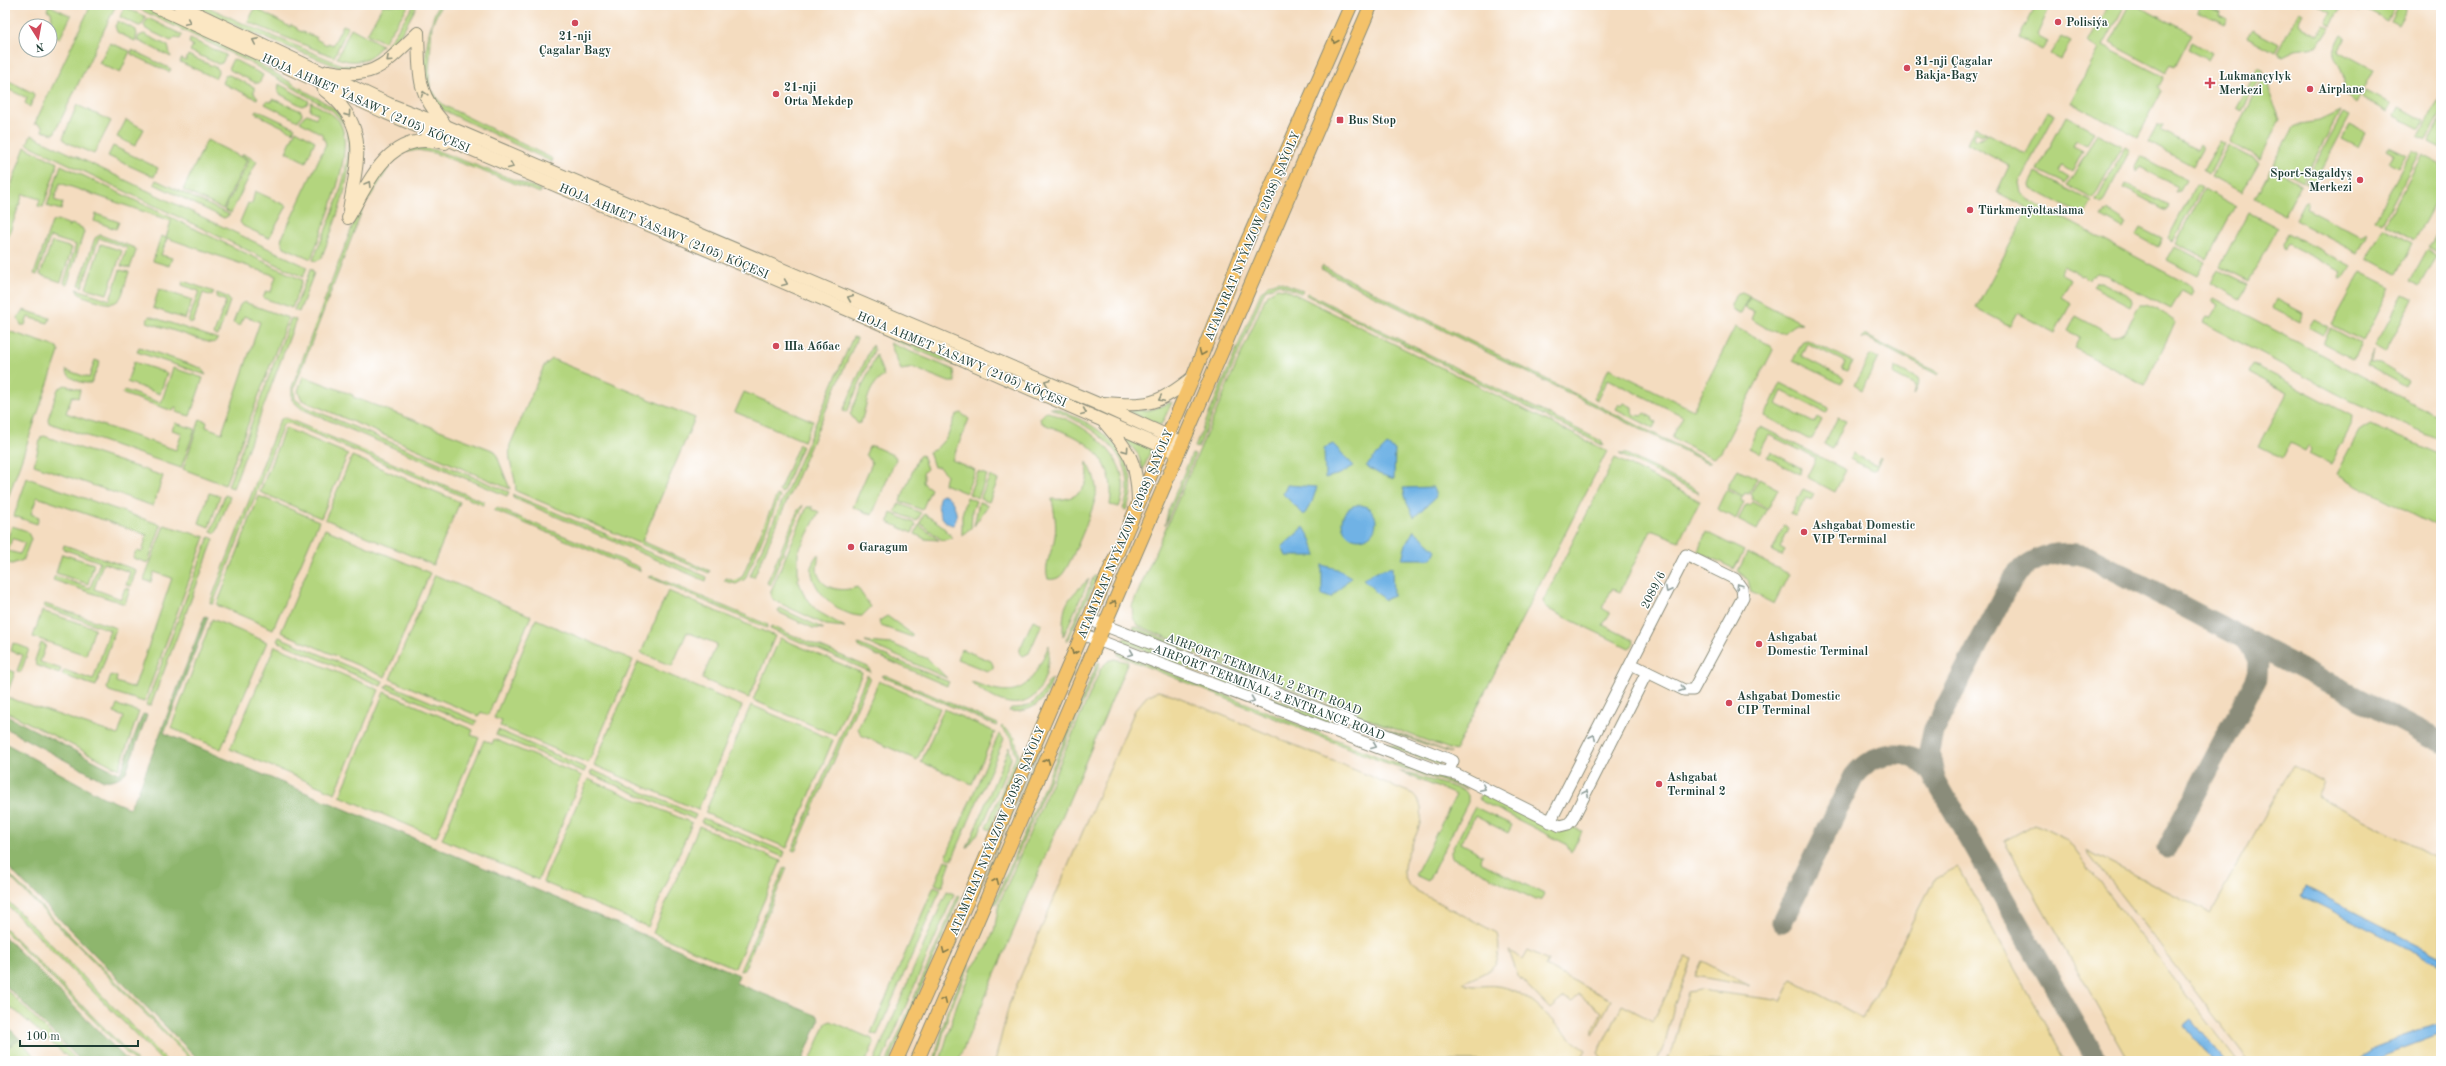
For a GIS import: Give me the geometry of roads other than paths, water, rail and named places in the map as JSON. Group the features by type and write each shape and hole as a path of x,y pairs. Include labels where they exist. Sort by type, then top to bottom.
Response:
{"main road":[{"name":"HOJA AHMET ÝASAWY (2105) KÖÇESI","path":"152,5 310,73 485,155 1102,419 1165,441"},
{"name":"HOJA AHMET ÝASAWY (2105) KÖÇESI","path":"179,5 310,73 446,126 1096,403 1179,448"},
{"name":"ATAMYRAT NYÝAZOW (2038) ŞAÝOLY","path":"896,1061 1193,377 1242,253 1351,5"},
{"name":"ATAMYRAT NYÝAZOW (2038) ŞAÝOLY","path":"917,1061 1179,448 1371,5"},
{"path":"310,73 348,75 367,73 382,65 418,33 422,92 429,106 446,126"},
{"path":"310,73 344,108 354,124 357,142 356,167 348,218 384,160 402,145 425,140 435,141 485,155"},
{"path":"1096,403 1134,405 1159,401 1193,377"},
{"path":"1102,419 1129,454 1137,474 1138,501"},
{"path":"924,1061 932,1028"}],"street":[{"name":"2089/6","path":"1550,822 1686,555 1735,580 1742,588 1743,597 1694,690 1684,690 1647,672"},
{"name":"AIRPORT TERMINAL 2 EXIT ROAD","path":"1088,619 1453,761 1448,772"},
{"name":"AIRPORT TERMINAL 2 ENTRANCE ROAD","path":"1082,634 1312,723 1456,774 1550,822"},
{"path":"1550,822 1563,825 1572,820 1647,672 1632,661"}],"water":[{"path":"1333,444 1354,466 1340,474 1325,478 1324,448"},
{"path":"1387,445 1395,450 1394,479 1379,474 1366,466"},
{"path":"1287,485 1317,487 1312,502 1304,515 1283,494"},
{"path":"1433,487 1436,497 1414,517 1407,503 1403,488"},
{"path":"942,494 949,498 955,507 956,517 953,525 945,521 938,507 939,498"},
{"path":"1362,505 1371,510 1375,515 1375,529 1371,534 1366,538 1356,539 1352,538 1343,529 1342,519 1343,515 1352,506"},
{"path":"1304,527 1312,541 1316,556 1286,556 1282,547"},
{"path":"1414,530 1436,550 1432,559 1402,559 1406,544"},
{"path":"1322,565 1337,569 1351,577 1331,598 1322,595"},
{"path":"1392,567 1393,596 1384,600 1363,579 1377,571"},
{"path":"2306,887 2441,957 2441,965 2302,896"},
{"path":"2191,1019 2225,1061 2213,1061 2184,1025"},
{"path":"2441,1023 2441,1034 2387,1054 2377,1061 2358,1061 2381,1044"}],"place":[{"name":"Polisiýa","path":"2058,22"},
{"name":"21-nji Çagalar Bagy","path":"575,23"},
{"name":"31-nji Çagalar Bakja-Bagy","path":"1907,68"},
{"name":"Lukmançylyk Merkezi","path":"2210,83"},
{"name":"Airplane","path":"2310,89"},
{"name":"21-nji Orta Mekdep","path":"776,94"},
{"name":"Bus Stop","path":"1340,120"},
{"name":"Sport-Sagaldyş Merkezi","path":"2360,180"},
{"name":"Türkmenÿoltaslama","path":"1970,210"},
{"name":"Ша Аббас","path":"776,346"},
{"name":"Ashgabat Domestic VIP Terminal","path":"1804,532"},
{"name":"Garagum","path":"851,547"},
{"name":"Ashgabat Domestic Terminal","path":"1759,644"},
{"name":"Ashgabat Domestic CIP Terminal","path":"1729,703"},
{"name":"Ashgabat Terminal 2","path":"1659,784"}]}
